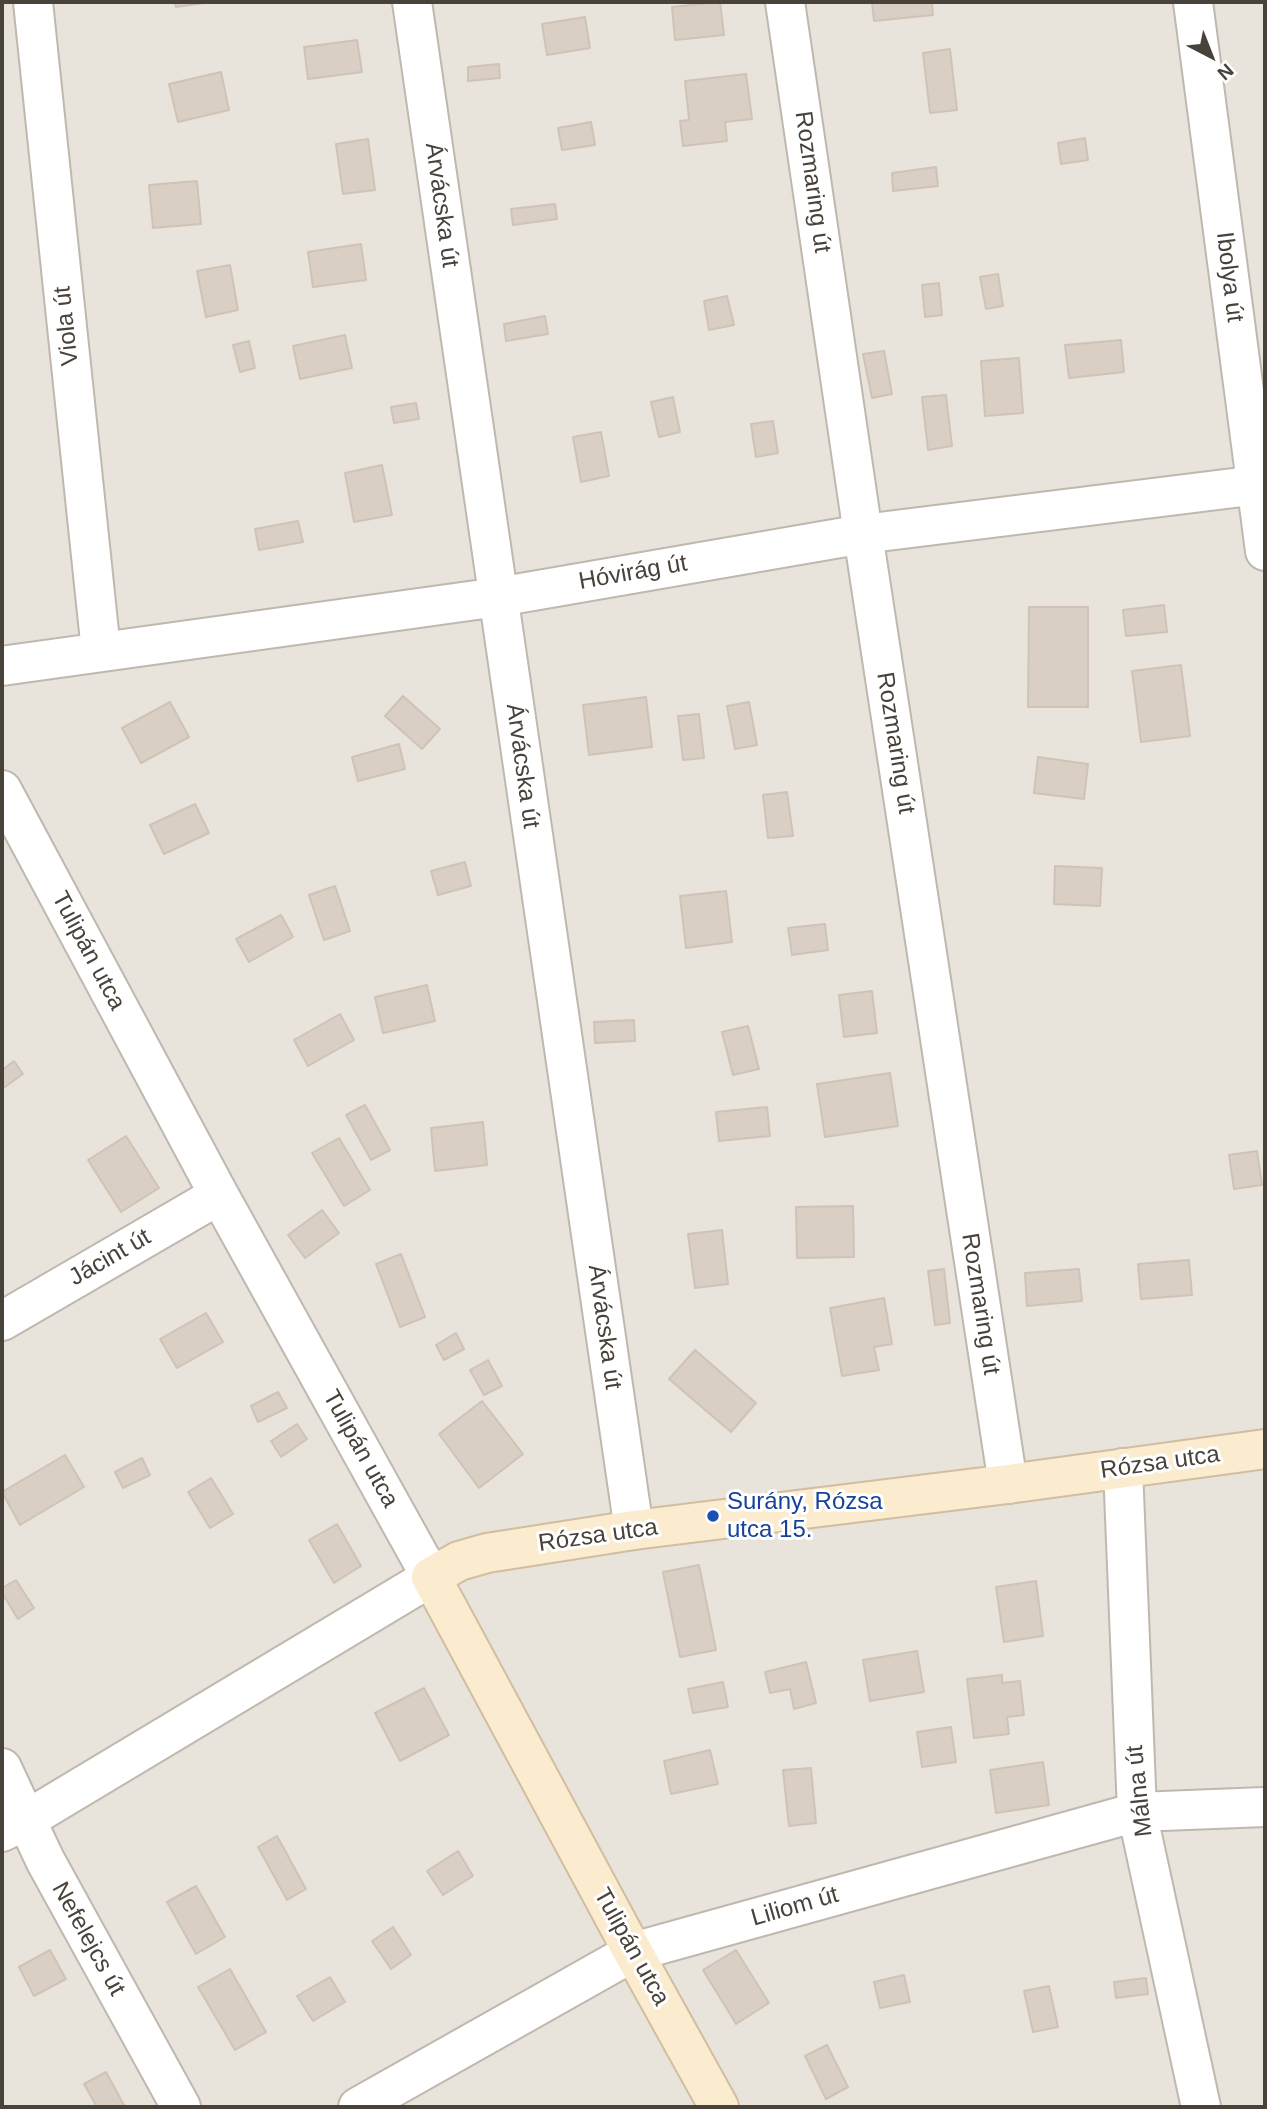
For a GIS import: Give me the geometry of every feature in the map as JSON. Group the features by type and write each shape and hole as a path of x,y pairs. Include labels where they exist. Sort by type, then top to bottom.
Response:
{"street":[{"name":"Viola út","path":"33,2 101,651"},
{"name":"Árvácska út","path":"412,2 634,1530"},
{"name":"Rozmaring út","path":"785,2 1007,1484"},
{"name":"Ibolya út","path":"1193,2 1261,485 1265,551"},
{"name":"Hóvirág út","path":"2,666 498,597 863,534 1261,485"},
{"name":"Tulipán utca","path":"2,790 219,1195 431,1577 719,2107"},
{"name":"Jácint út","path":"2,1321 219,1195"},
{"name":"Rózsa utca","path":"14,1826 459,1561 487,1553 634,1530 1265,1449"},
{"name":"Málna út","path":"1123,1468 1137,1812 1201,2107"},
{"name":"Nefelejcs út","path":"2,1768 14,1826 44,1860 181,2107"},
{"name":"Liliom út","path":"358,2107 633,1952 1137,1812 1265,1807"}],"shaded area":[{"path":"2,2 1265,2 1265,2107 2,2107"}],"building":[{"path":"175,2 211,2 176,7"},
{"path":"720,2 724,35 675,40 672,7"},
{"path":"872,2 932,2 933,15 874,21"},
{"path":"585,17 590,48 547,55 542,24"},
{"path":"357,40 362,72 308,79 304,47"},
{"path":"950,49 957,110 930,113 923,53"},
{"path":"499,64 500,78 468,81 468,67"},
{"path":"221,72 229,110 178,122 169,84"},
{"path":"746,74 752,119 725,122 727,141 683,146 680,121 689,120 685,81"},
{"path":"591,122 595,145 562,150 558,128"},
{"path":"1085,138 1088,160 1061,164 1058,143"},
{"path":"368,139 375,190 343,194 336,144"},
{"path":"936,167 938,186 893,191 892,173"},
{"path":"197,181 201,224 153,228 149,185"},
{"path":"555,204 557,219 513,225 511,209"},
{"path":"361,244 366,280 313,287 308,252"},
{"path":"230,265 238,310 206,317 197,271"},
{"path":"998,274 1003,306 986,309 980,277"},
{"path":"939,283 942,315 925,317 922,285"},
{"path":"727,296 734,325 709,330 704,301"},
{"path":"545,316 548,334 506,341 504,324"},
{"path":"345,335 352,368 300,379 293,346"},
{"path":"1121,340 1124,372 1069,378 1065,345"},
{"path":"249,341 255,368 240,372 233,345"},
{"path":"884,351 892,394 872,398 863,354"},
{"path":"1019,358 1023,413 985,416 981,361"},
{"path":"946,395 952,446 928,450 922,397"},
{"path":"673,397 680,432 659,437 651,402"},
{"path":"416,403 419,419 394,423 391,407"},
{"path":"773,421 778,453 756,457 751,424"},
{"path":"601,432 609,476 581,482 573,437"},
{"path":"382,465 392,515 354,522 345,473"},
{"path":"298,521 303,542 259,550 255,529"},
{"path":"1164,605 1167,632 1126,636 1123,610"},
{"path":"1029,607 1088,607 1088,707 1028,707"},
{"path":"1181,665 1190,736 1141,742 1132,671"},
{"path":"403,696 440,729 422,749 385,716"},
{"path":"646,697 652,747 589,755 583,705"},
{"path":"170,702 189,737 141,763 122,728"},
{"path":"749,702 757,745 735,749 727,706"},
{"path":"699,714 704,758 683,760 678,716"},
{"path":"399,744 405,769 358,781 352,757"},
{"path":"1038,757 1088,764 1084,799 1034,793"},
{"path":"787,792 793,836 768,838 763,795"},
{"path":"195,804 209,833 164,854 150,825"},
{"path":"465,862 471,886 438,895 431,871"},
{"path":"1055,866 1102,868 1100,906 1054,904"},
{"path":"335,886 350,931 324,940 309,895"},
{"path":"726,891 732,942 686,948 680,896"},
{"path":"281,915 293,937 249,962 236,939"},
{"path":"825,924 828,950 792,955 788,928"},
{"path":"427,985 435,1021 383,1033 375,997"},
{"path":"872,991 877,1033 844,1037 839,995"},
{"path":"340,1014 354,1040 308,1066 294,1040"},
{"path":"634,1020 635,1041 595,1043 594,1022"},
{"path":"748,1026 759,1069 733,1075 722,1032"},
{"path":"14,1061 23,1074 2,1089 2,1070"},
{"path":"890,1073 898,1126 825,1137 817,1084"},
{"path":"365,1105 390,1150 371,1160 346,1115"},
{"path":"767,1107 770,1136 719,1141 716,1112"},
{"path":"483,1122 487,1165 435,1171 431,1128"},
{"path":"126,1136 159,1188 121,1212 88,1160"},
{"path":"339,1138 370,1190 344,1206 312,1153"},
{"path":"1257,1151 1262,1185 1234,1189 1229,1155"},
{"path":"853,1206 854,1257 797,1258 796,1207"},
{"path":"322,1210 339,1233 305,1258 288,1235"},
{"path":"722,1230 728,1284 695,1288 688,1234"},
{"path":"401,1254 425,1317 400,1327 376,1264"},
{"path":"1189,1260 1192,1295 1141,1299 1138,1264"},
{"path":"944,1269 950,1323 935,1325 928,1271"},
{"path":"1079,1269 1082,1301 1027,1306 1025,1273"},
{"path":"884,1298 892,1344 874,1347 879,1370 842,1376 830,1308"},
{"path":"206,1313 223,1342 177,1368 160,1339"},
{"path":"456,1333 464,1349 444,1360 436,1345"},
{"path":"695,1350 756,1403 731,1432 669,1379"},
{"path":"488,1360 502,1386 484,1395 470,1370"},
{"path":"278,1392 287,1408 258,1422 251,1406"},
{"path":"482,1401 523,1454 479,1488 439,1434"},
{"path":"297,1424 307,1439 281,1457 271,1441"},
{"path":"65,1455 84,1487 20,1525 2,1492"},
{"path":"142,1458 150,1475 123,1488 115,1472"},
{"path":"211,1478 233,1514 210,1528 188,1492"},
{"path":"337,1524 361,1566 334,1583 309,1540"},
{"path":"699,1565 716,1650 680,1657 663,1572"},
{"path":"16,1580 34,1608 18,1619 2,1593 2,1588"},
{"path":"1036,1581 1043,1636 1004,1642 996,1587"},
{"path":"917,1651 924,1692 870,1701 863,1660"},
{"path":"806,1662 816,1703 794,1709 790,1689 770,1693 765,1672"},
{"path":"1002,1675 1002,1683 1020,1681 1024,1715 1007,1717 1009,1734 974,1738 967,1679"},
{"path":"723,1682 728,1707 693,1713 688,1689"},
{"path":"424,1688 449,1735 400,1761 375,1713"},
{"path":"951,1727 956,1762 922,1767 917,1732"},
{"path":"710,1750 718,1784 671,1794 664,1761"},
{"path":"1043,1762 1049,1805 996,1813 990,1770"},
{"path":"811,1768 816,1823 789,1826 783,1770"},
{"path":"277,1836 306,1889 287,1900 258,1847"},
{"path":"458,1851 473,1876 443,1895 427,1871"},
{"path":"196,1886 225,1937 196,1954 167,1902"},
{"path":"393,1927 411,1955 391,1969 372,1941"},
{"path":"50,1950 66,1979 34,1996 19,1967"},
{"path":"736,1950 769,2003 736,2024 703,1970"},
{"path":"230,1969 266,2032 235,2050 198,1987"},
{"path":"904,1975 910,2002 880,2008 874,1982"},
{"path":"330,1977 345,2002 313,2021 297,1996"},
{"path":"1146,1978 1148,1994 1116,1998 1114,1982"},
{"path":"1049,1986 1058,2027 1033,2032 1024,1991"},
{"path":"827,2045 848,2087 826,2099 805,2056"},
{"path":"106,2072 125,2107 97,2107 84,2084"}],"place":[{"name":"Surány, Rózsa utca 15.","path":"713,1516"}]}
